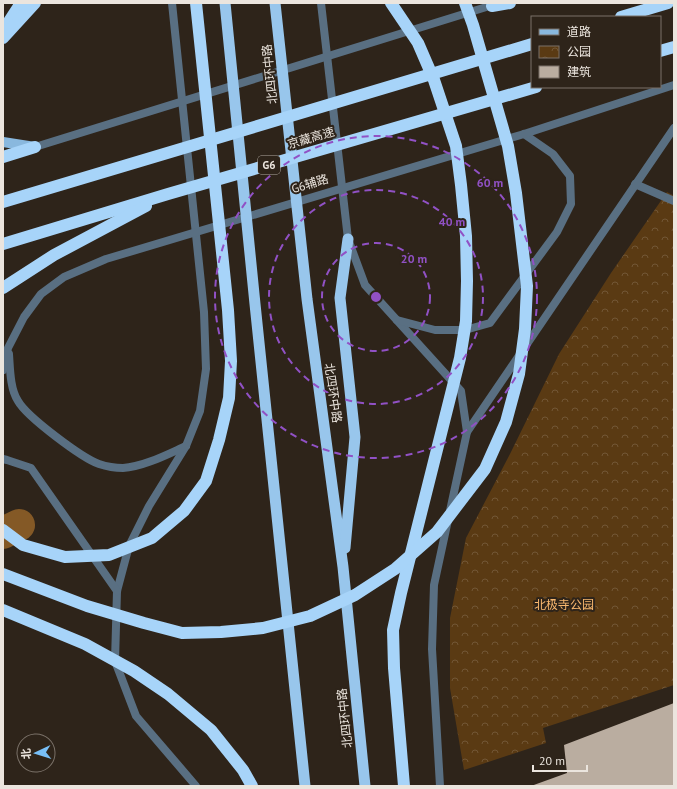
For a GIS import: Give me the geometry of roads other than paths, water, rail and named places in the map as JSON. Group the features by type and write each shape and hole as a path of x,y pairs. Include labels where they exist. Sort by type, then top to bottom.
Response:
{"highway":[{"path":"3,31 21,3"},
{"path":"3,38 35,3"},
{"path":"3,530 23,545 65,557 109,555 152,538 184,512 206,481 219,440 229,398 231,361 228,310 196,3"},
{"path":"225,3 305,786"},
{"name":"北四环中路","path":"275,3 307,299 343,567 364,786"},
{"path":"391,3 418,43 434,80 456,146 466,229 467,281 466,321 460,358 401,593 394,630 394,668 404,786"},
{"path":"3,574 86,606 182,633 220,632 264,628 310,616 355,595 395,569 437,532 485,469 506,422 519,374 527,286 518,207 508,146 473,25 465,3"},
{"path":"495,4 510,3"},
{"path":"624,16 668,3"},
{"path":"3,202 531,44"},
{"path":"661,51 674,47"},
{"name":"京藏高速","path":"3,244 168,194 533,88"},
{"path":"3,157 35,147"},
{"path":"3,288 54,256 168,194"},
{"path":"343,567 356,437 340,298 348,239"},
{"path":"3,610 85,644 134,671 168,694 211,730 243,770 252,786"}],"main road":[{"path":"3,142 35,147"}],"street":[{"path":"321,3 348,239 365,285 461,391 467,432 434,585 432,649 440,786"},
{"path":"35,147 495,4"},
{"path":"172,5 204,312 206,369 200,411 186,446 149,506 129,546 117,591 115,661 136,716 196,786"},
{"name":"G6辅路","path":"3,370 8,348 24,317 41,294 64,277 106,258 524,134 674,85"},
{"path":"467,432 674,128"},
{"path":"397,320 435,330 465,330 490,323 557,232 571,204 570,176 554,154 524,134"},
{"path":"635,184 674,201"},
{"path":"8,348 12,383 17,401 31,417 79,453 99,464 122,468 151,462 186,446"},
{"path":"3,459 31,468 117,591"}],"waterway":[{"path":"3,533 19,525"}],"park label":[{"name":"北极寺公园","path":"564,605"}]}
